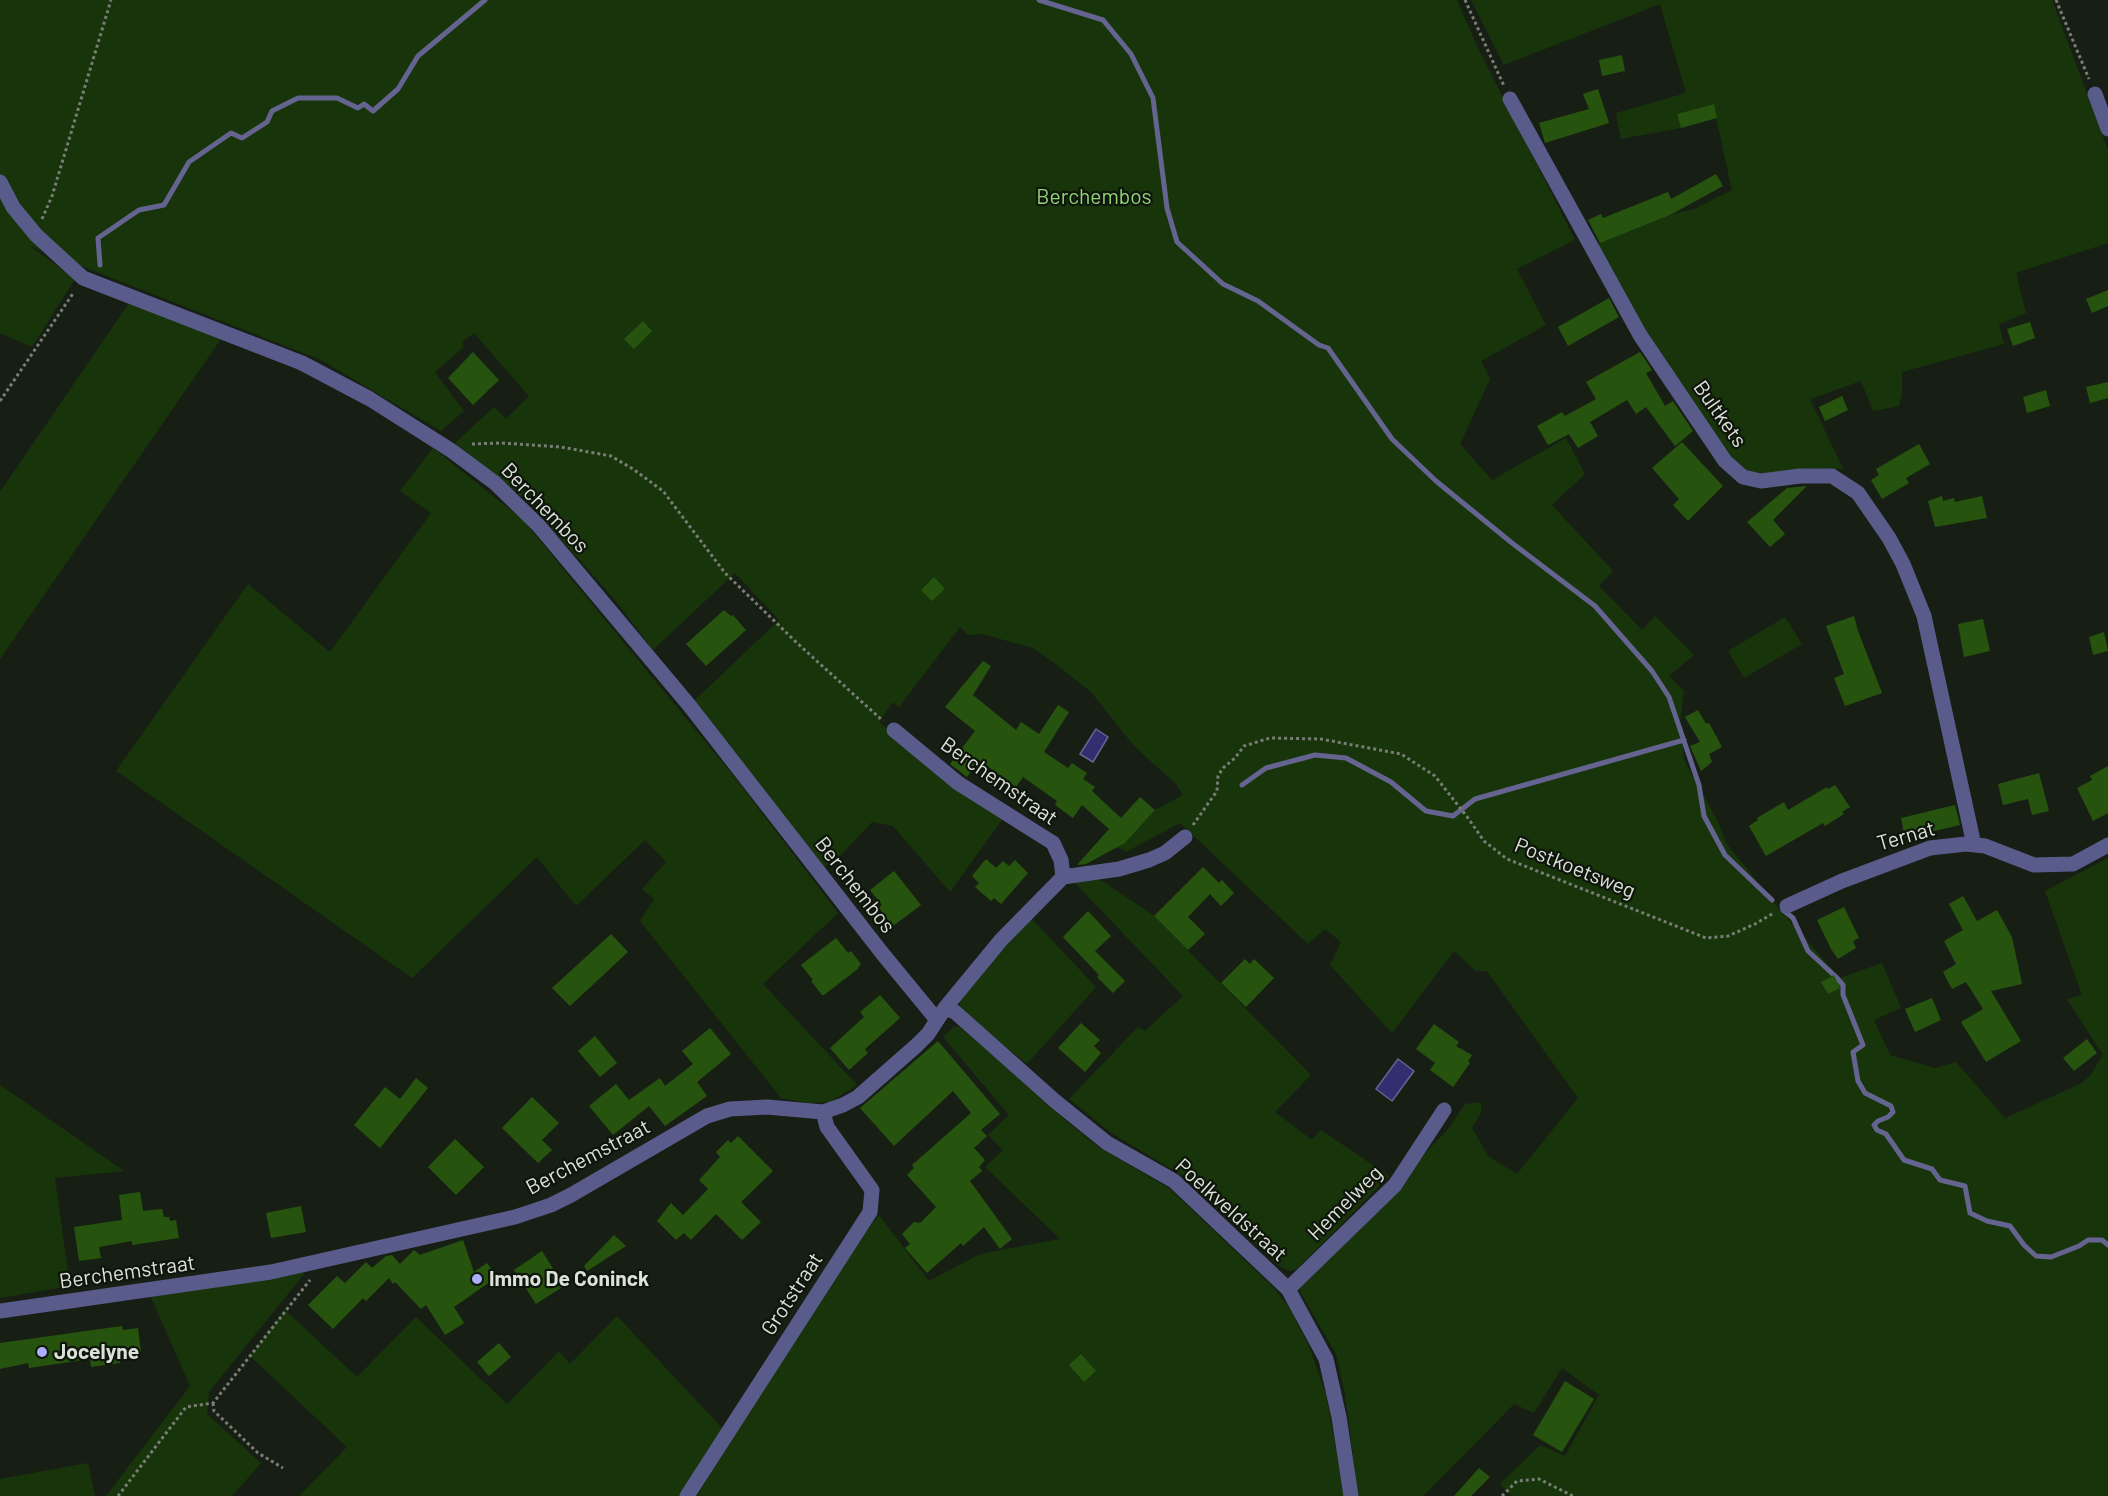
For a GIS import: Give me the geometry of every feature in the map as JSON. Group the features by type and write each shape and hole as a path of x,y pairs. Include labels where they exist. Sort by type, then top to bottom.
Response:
{"street":[{"path":"2095,94 2108,129"},
{"name":"Bultkets","path":"1510,99 1640,335 1725,461 1743,477 1761,481 1800,476 1832,476 1858,494 1889,538 1903,564 1924,616 1974,845"},
{"name":"Berchembos","path":"0,182 13,207 36,235 83,278 302,363 370,399 452,451 495,483 539,526 616,616 689,705 882,953 941,1014"},
{"name":"Berchemstraat","path":"0,1311 271,1272 515,1217 551,1205 707,1116 730,1109 767,1107 823,1112 858,1097 918,1045 1001,940 1063,877 1063,869 1053,843 958,783 894,730"},
{"path":"1063,877 1119,869 1149,860 1164,853 1185,837"},
{"name":"Ternat","path":"1787,906 1902,857 1930,848 1985,846 2034,865 2073,864 2108,844"},
{"name":"Poelkveldstraat","path":"941,1014 956,1012 1055,1101 1107,1143 1174,1181 1288,1289 1326,1359 1339,1417 1351,1496"},
{"name":"Hemelweg","path":"1288,1289 1395,1185 1444,1110"},
{"name":"Grotstraat","path":"687,1496 870,1212 872,1190 827,1127 823,1112"}],"path":[{"path":"36,235 52,196 111,0"},
{"path":"1465,0 1510,99"},
{"path":"2056,0 2095,94"},
{"path":"0,401 83,278"},
{"path":"452,451 461,445 501,443 561,447 611,456 633,469 663,491 725,573 797,643 894,730"},
{"name":"Postkoetsweg","path":"1185,837 1217,791 1218,776 1223,768 1244,746 1269,738 1321,739 1401,754 1434,776 1484,841 1507,859 1706,938 1728,936 1787,906"},
{"path":"118,1496 186,1407 213,1402 315,1272 318,1262"},
{"path":"213,1402 214,1411 258,1453 283,1468"},
{"path":"1502,1496 1517,1481 1539,1479 1573,1496"}],"green space":[{"path":"0,0 1457,0 1476,44 1575,240 1517,269 1546,325 1481,361 1490,379 1460,444 1492,480 1566,438 1585,474 1552,505 1613,571 1599,586 1642,630 1655,616 1694,655 1669,676 1684,691 1680,723 1684,760 1719,824 1726,843 1786,917 1840,978 1882,963 1901,1008 1874,1020 1890,1055 1935,1068 1956,1062 2005,1118 2080,1084 2089,1077 2103,1055 2067,999 2082,995 2045,891 2108,858 2108,1496 1512,1496 1500,1484 1540,1445 1565,1456 1599,1395 1562,1368 1534,1413 1514,1404 1423,1496 1358,1496 1345,1394 1336,1354 1298,1288 1448,1129 1465,1104 1481,1102 1481,1112 1472,1128 1488,1156 1517,1174 1578,1098 1487,971 1476,971 1454,951 1392,1033 1330,965 1341,942 1325,929 1308,944 1180,823 1126,852 1117,847 1127,841 1155,810 1183,795 1176,784 1134,746 1091,692 1053,662 1033,648 982,634 968,635 960,627 899,707 893,702 879,722 923,761 1004,817 950,892 893,826 872,822 841,855 824,867 694,701 779,620 735,573 653,650 616,601 526,500 455,443 494,407 506,419 529,396 474,333 462,342 464,347 435,372 464,411 441,431 321,360 30,246 75,279 32,347 0,333"},
{"path":"1471,0 2052,0 2108,150 2108,243 2016,273 2026,313 1999,324 2004,344 1902,372 1899,406 1873,411 1861,381 1810,399 1843,469 1811,468 1763,474 1747,470 1733,460 1649,339 1597,244 1676,213 1694,209 1732,190 1713,104 1677,114 1681,128 1621,139 1616,113 1686,93 1660,4 1504,65"},
{"path":"129,303 223,336 0,659 0,492"},
{"path":"433,448 523,520 736,779 838,913 763,984 857,1085 830,1102 809,1103 781,1098 640,921 654,899 642,889 666,862 645,840 576,906 537,857 412,978 116,771 248,584 330,652 431,513 400,491"},
{"path":"1785,617 1802,644 1744,678 1728,651"},
{"path":"1095,879 1104,882 1153,915 1311,1075 1275,1112 1312,1140 1321,1130 1389,1176 1297,1269 1289,1271 1277,1264 1188,1179 1110,1132 1069,1099 1138,1027 1145,1031 1183,996 1074,882"},
{"path":"1029,916 1096,987 1027,1064 966,1015 960,1006 960,996"},
{"path":"953,1027 960,1027 1097,1146 1170,1189 1274,1288 1290,1309 1309,1346 1326,1395 1344,1496 697,1496 853,1248 879,1215 929,1281 980,1254 1060,1239 985,1167 1003,1150 988,1135 1009,1115 943,1037"},
{"path":"0,1085 124,1171 55,1178 70,1286 0,1298"},
{"path":"302,1272 304,1274 209,1392 207,1414 261,1463 232,1496 106,1496 190,1386 150,1295"},
{"path":"285,1310 357,1377 416,1317 507,1404 559,1351 570,1364 617,1316 723,1429 680,1496 299,1496 347,1447 250,1356"},
{"path":"88,1463 95,1496 0,1496 0,1479"}],"shaded area":[{"path":"1096,729 1108,737 1093,762 1080,754"},
{"path":"1398,1059 1414,1071 1392,1101 1376,1089"}],"building":[{"path":"1622,55 1625,71 1602,76 1599,60"},
{"path":"1598,89 1609,123 1545,143 1539,123 1589,109 1583,94"},
{"path":"1714,104 1717,118 1681,128 1677,114"},
{"path":"1716,174 1723,186 1670,215 1600,243 1588,220 1601,214 1603,218 1668,192 1671,199"},
{"path":"2108,290 2108,306 2092,313 2086,299"},
{"path":"1609,298 1619,317 1568,346 1558,327"},
{"path":"643,321 652,331 634,349 624,339"},
{"path":"2030,322 2035,338 2013,346 2007,329"},
{"path":"473,352 499,380 473,405 448,378"},
{"path":"1640,352 1652,370 1646,373 1665,406 1673,401 1693,431 1675,446 1646,407 1636,414 1627,400 1590,422 1598,436 1578,448 1569,434 1548,445 1537,426 1562,412 1565,416 1596,399 1586,382"},
{"path":"2108,382 2108,398 2090,403 2086,387"},
{"path":"2046,390 2050,406 2027,413 2023,397"},
{"path":"1842,396 1848,410 1825,421 1819,407"},
{"path":"1682,442 1723,486 1688,521 1673,505 1679,499 1652,468"},
{"path":"1919,444 1930,464 1906,478 1909,483 1882,499 1871,480 1879,475 1876,469"},
{"path":"1807,486 1773,520 1785,534 1770,547 1747,522 1787,488"},
{"path":"1942,496 1943,501 1954,498 1955,502 1982,496 1987,518 1935,527 1928,501"},
{"path":"934,577 945,589 932,601 921,590"},
{"path":"724,610 731,616 733,615 746,630 706,666 686,644"},
{"path":"1854,616 1882,693 1845,706 1834,678 1844,674 1826,626"},
{"path":"1983,619 1990,651 1964,657 1958,624"},
{"path":"2104,632 2108,651 2093,655 2089,637"},
{"path":"983,661 991,666 973,695 1016,730 1021,722 1039,734 1058,705 1069,712 1044,752 1068,768 1072,763 1087,773 1083,779 1095,787 1092,791 1121,818 1140,797 1155,810 1125,843 1086,864 1077,865 1109,829 1082,805 1073,818 1055,805 1057,801 1023,777 1016,787 979,760 967,777 950,764 975,731 945,707"},
{"path":"1698,710 1706,724 1709,723 1722,747 1709,754 1712,762 1701,771 1690,746 1700,742 1685,717"},
{"path":"2108,766 2108,813 2093,821 2077,788 2092,780 2090,776"},
{"path":"2039,773 2049,811 2032,815 2028,799 2003,805 1998,784"},
{"path":"1835,785 1850,807 1842,812 1844,814 1825,826 1823,823 1766,856 1749,826 1758,820 1757,818 1784,802 1788,810 1827,787 1828,789"},
{"path":"1955,805 1960,825 1905,838 1901,818"},
{"path":"986,859 996,868 1003,861 1009,866 1015,860 1028,873 1001,904 994,898 991,901 975,887 979,883 972,876"},
{"path":"1203,867 1219,883 1222,880 1234,893 1221,906 1210,894 1188,917 1205,934 1188,950 1154,916"},
{"path":"894,871 921,905 893,926 879,908 882,905 870,890"},
{"path":"1963,896 1977,921 1997,910 2012,937 2022,984 1991,991 2021,1041 1986,1062 1961,1022 1983,1009 1966,982 1952,989 1943,972 1956,964 1944,941 1963,930 1949,904"},
{"path":"1844,907 1859,938 1853,941 1856,948 1838,959 1817,920"},
{"path":"1088,911 1111,936 1095,951 1125,981 1113,993 1063,937"},
{"path":"611,934 628,952 570,1006 552,988"},
{"path":"836,938 848,953 851,951 861,964 859,968 822,995 801,965"},
{"path":"1245,959 1250,964 1254,959 1274,978 1246,1007 1221,983"},
{"path":"1834,975 1840,988 1828,994 1821,982"},
{"path":"880,995 900,1018 865,1049 868,1053 849,1070 830,1048 864,1017 860,1012"},
{"path":"1932,998 1941,1020 1915,1032 1905,1009"},
{"path":"1081,1023 1100,1040 1094,1046 1101,1053 1085,1072 1058,1048"},
{"path":"1434,1024 1459,1042 1456,1046 1472,1055 1468,1061 1470,1063 1453,1087 1430,1070 1435,1063 1416,1049"},
{"path":"710,1028 731,1054 697,1082 707,1096 665,1126 649,1106 613,1135 589,1106 616,1084 629,1100 660,1078 665,1086 693,1064 682,1051"},
{"path":"595,1036 617,1063 600,1077 578,1051"},
{"path":"2087,1039 2097,1053 2074,1071 2063,1058"},
{"path":"938,1041 1000,1114 981,1130 987,1136 974,1148 985,1160 979,1167 982,1171 970,1181 1012,1239 1000,1249 984,1227 963,1246 961,1243 927,1273 905,1248 910,1244 902,1234 914,1222 920,1223 936,1207 907,1175 914,1168 912,1165 971,1113 953,1091 894,1146 860,1108"},
{"path":"416,1078 428,1088 380,1148 354,1125 385,1087 400,1099"},
{"path":"532,1097 559,1123 542,1140 552,1150 538,1163 502,1128"},
{"path":"738,1136 773,1171 741,1202 761,1222 742,1240 716,1214 691,1240 684,1233 676,1240 657,1221 671,1203 683,1215 708,1189 699,1180 720,1157 716,1152 728,1140 731,1143"},
{"path":"455,1139 484,1167 456,1195 428,1167"},
{"path":"140,1192 143,1211 162,1209 164,1217 169,1217 170,1221 176,1220 179,1238 132,1245 132,1241 99,1247 101,1258 79,1261 74,1227 122,1220 119,1195"},
{"path":"301,1206 306,1232 271,1238 266,1213"},
{"path":"614,1235 626,1246 587,1271 584,1266"},
{"path":"463,1240 474,1272 487,1263 497,1277 454,1307 464,1323 445,1335 426,1305 421,1309 389,1278 366,1301 363,1298 333,1329 308,1305 337,1276 345,1283 366,1262 372,1268 386,1256 392,1255 400,1264 414,1250 420,1255"},
{"path":"542,1251 564,1286 536,1304 514,1270"},
{"path":"122,1326 123,1330 138,1328 141,1352 119,1355 120,1363 91,1367 90,1359 29,1368 28,1363 0,1369 0,1343"},
{"path":"499,1343 511,1357 489,1376 477,1362"},
{"path":"1081,1354 1096,1371 1084,1382 1069,1365"},
{"path":"1565,1381 1594,1399 1562,1452 1533,1435"},
{"path":"1479,1468 1490,1477 1471,1496 1454,1496"}],"waterway":[{"path":"100,265 98,238 139,210 164,205 189,162 231,133 242,138 267,122 272,111 298,98 337,98 358,108 364,104 373,111 398,89 418,56 485,0"},
{"path":"1039,0 1103,20 1131,54 1153,98 1167,208 1177,242 1223,284 1258,301 1319,345 1328,348 1392,439 1436,481 1595,606 1652,671 1669,697 1699,785 1704,816 1725,855 1772,900"},
{"path":"1242,785 1266,768 1315,755 1346,758 1391,782 1426,811 1453,816 1475,799 1684,740"},
{"path":"1783,910 1793,918 1808,951 1843,985 1843,995 1863,1045 1853,1052 1858,1081 1865,1093 1891,1106 1893,1112 1874,1125 1877,1130 1886,1134 1904,1160 1932,1169 1940,1180 1965,1186 1970,1213 1987,1221 2010,1226 2024,1245 2036,1256 2051,1257 2088,1240 2102,1240 2108,1245"}],"place":[{"name":"Immo De Coninck","path":"477,1279"},
{"name":"Jocelyne","path":"42,1352"}]}
